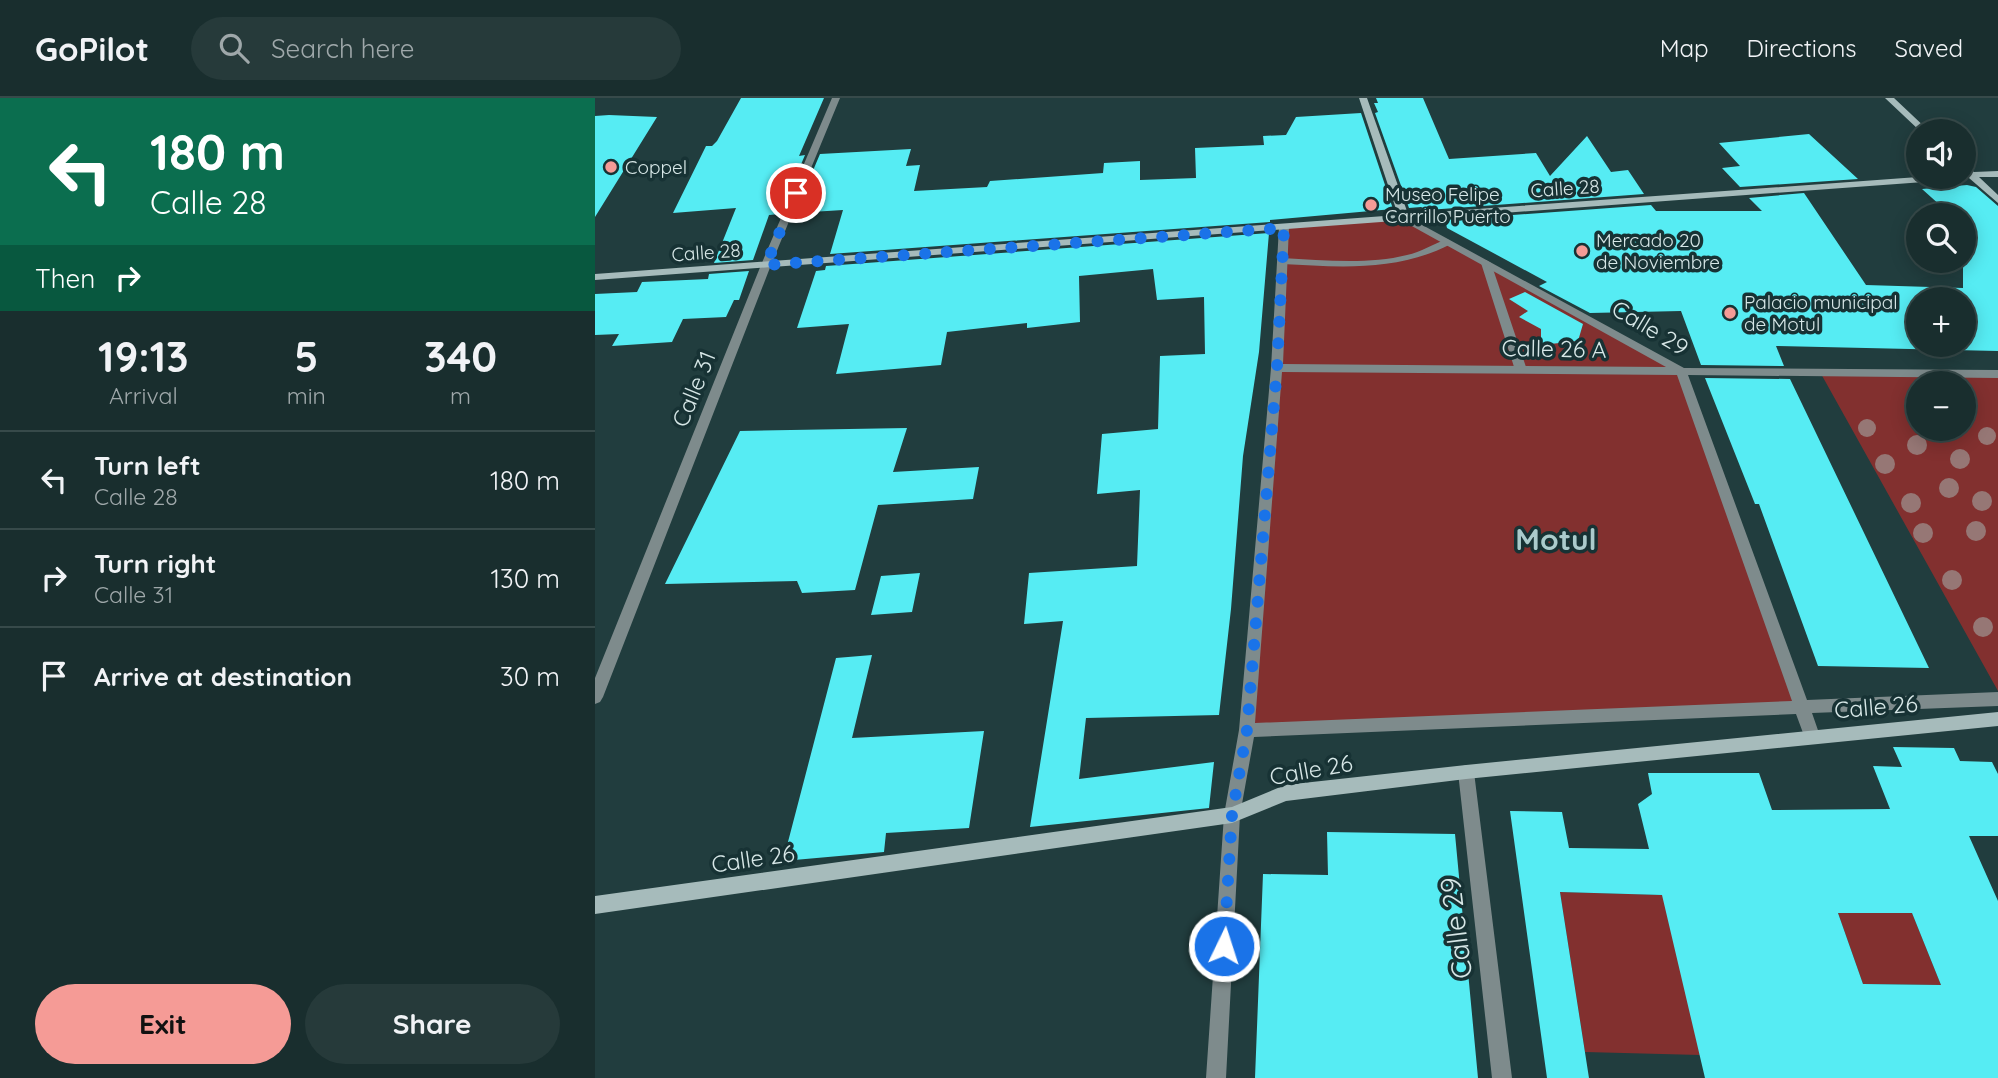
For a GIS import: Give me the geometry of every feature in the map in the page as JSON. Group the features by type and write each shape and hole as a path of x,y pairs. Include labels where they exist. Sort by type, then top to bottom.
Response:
{"main road":[{"path":"1363,98 1405,218"},
{"path":"1889,98 1912,119"},
{"path":"1976,175 1998,174"},
{"name":"Calle 28","path":"595,277 1906,180"},
{"path":"1976,182 1998,200"},
{"name":"Calle 26","path":"595,905 1232,815 1285,793 1812,736 1998,719"}],"street":[{"name":"Calle 31","path":"595,697 766,265 836,98"},
{"name":"Calle 29","path":"1405,218 1681,371 1812,736"},
{"path":"1216,1078 1232,815 1247,730 1277,368 1284,228"},
{"path":"1282,261 1378,262 1413,259 1447,242"},
{"path":"1486,263 1521,370"},
{"name":"Calle 26 A","path":"1277,368 1998,374"},
{"name":"Calle 26","path":"1247,730 1998,699"},
{"name":"Calle 29","path":"1466,772 1502,1078"}],"shaded area":[{"path":"1404,218 1681,371 1803,707 1247,730 1284,227"},
{"path":"1820,372 1906,373 1906,441 1976,441 1976,374 1998,374 1998,691"},
{"path":"1560,892 1665,895 1700,1055 1585,1052"},
{"path":"1838,913 1912,913 1941,985 1863,984"}],"building":[{"path":"741,98 824,98 799,156 805,155 780,214 769,215 753,260 714,263 736,208 673,213 706,146 712,146 717,141"},
{"path":"1376,98 1423,98 1449,159 1536,153 1550,176 1587,136 1611,172 1628,170 1644,194 1428,210 1421,207 1409,208 1375,113 1378,112 1374,103 1378,103"},
{"path":"1361,113 1393,209 1270,222 830,254 843,210 795,213 820,154 911,149 906,166 920,165 914,191 987,187 990,181 1103,173 1104,163 1140,161 1140,180 1196,178 1195,148 1264,145 1263,136 1286,135 1296,117"},
{"name":"Coppel","path":"595,116 657,117 595,217"},
{"path":"1809,134 1858,179 1740,187 1722,168 1740,166 1719,143"},
{"path":"1976,187 1998,206 1998,351 1976,351 1976,287 1963,287 1963,273 1976,273 1976,203 1938,203 1922,189"},
{"path":"1804,193 1866,285 1931,287 1906,287 1906,349 1776,346 1784,366 1701,365 1681,311 1590,313 1539,286 1547,282 1447,228 1445,220 1651,205 1656,211 1762,211 1749,198"},
{"path":"1269,233 1259,352 1243,456 1231,609 1219,715 1086,718 1079,779 1214,762 1209,808 1030,827 1063,621 1024,624 1029,573 1137,566 1140,490 1097,494 1102,434 1158,429 1160,356 1205,354 1204,297 1157,300 1153,269 1079,276 1080,322 1027,328 1027,323 947,332 941,365 836,374 849,324 797,328 816,271 825,270 826,266"},
{"path":"749,271 739,300 734,300 726,317 683,319 672,342 612,346 619,334 595,335 595,294 637,292 642,282 708,279 709,274"},
{"path":"1525,292 1583,324 1578,341 1541,345 1541,329 1519,317 1528,311 1509,299"},
{"path":"1705,378 1790,379 1929,668 1818,666 1759,504 1755,504"},
{"path":"907,428 893,472 979,467 973,499 878,505 855,590 802,593 797,581 665,584 740,431"},
{"path":"920,573 912,612 871,615 881,576"},
{"path":"872,655 852,738 984,731 969,828 886,833 884,852 783,861 836,658"},
{"path":"1893,747 1954,748 1960,761 1992,762 1998,774 1998,836 1969,836 1998,901 1998,1078 1705,1078 1662,895 1560,892 1589,1078 1547,1078 1510,811 1562,812 1569,848 1649,849 1638,804 1652,794 1648,773 1759,773 1772,810 1890,809 1873,766 1902,767","holes":["1838,913 1912,913 1941,985 1863,984"]},
{"path":"1327,832 1455,834 1478,1078 1255,1078 1263,874 1328,875"}],"place":[{"name":"Coppel","path":"611,167"},
{"name":"Museo Felipe Carrillo Puerto","path":"1371,205"},
{"name":"Mercado 20 de Noviembre","path":"1582,251"},
{"name":"Palacio municipal de Motul","path":"1730,313"}],"district":[{"name":"Motul","path":"1556,540"}],"route":[{"path":"796,193 766,265 1284,228 1277,368 1247,730 1232,815 1224,946"}]}
